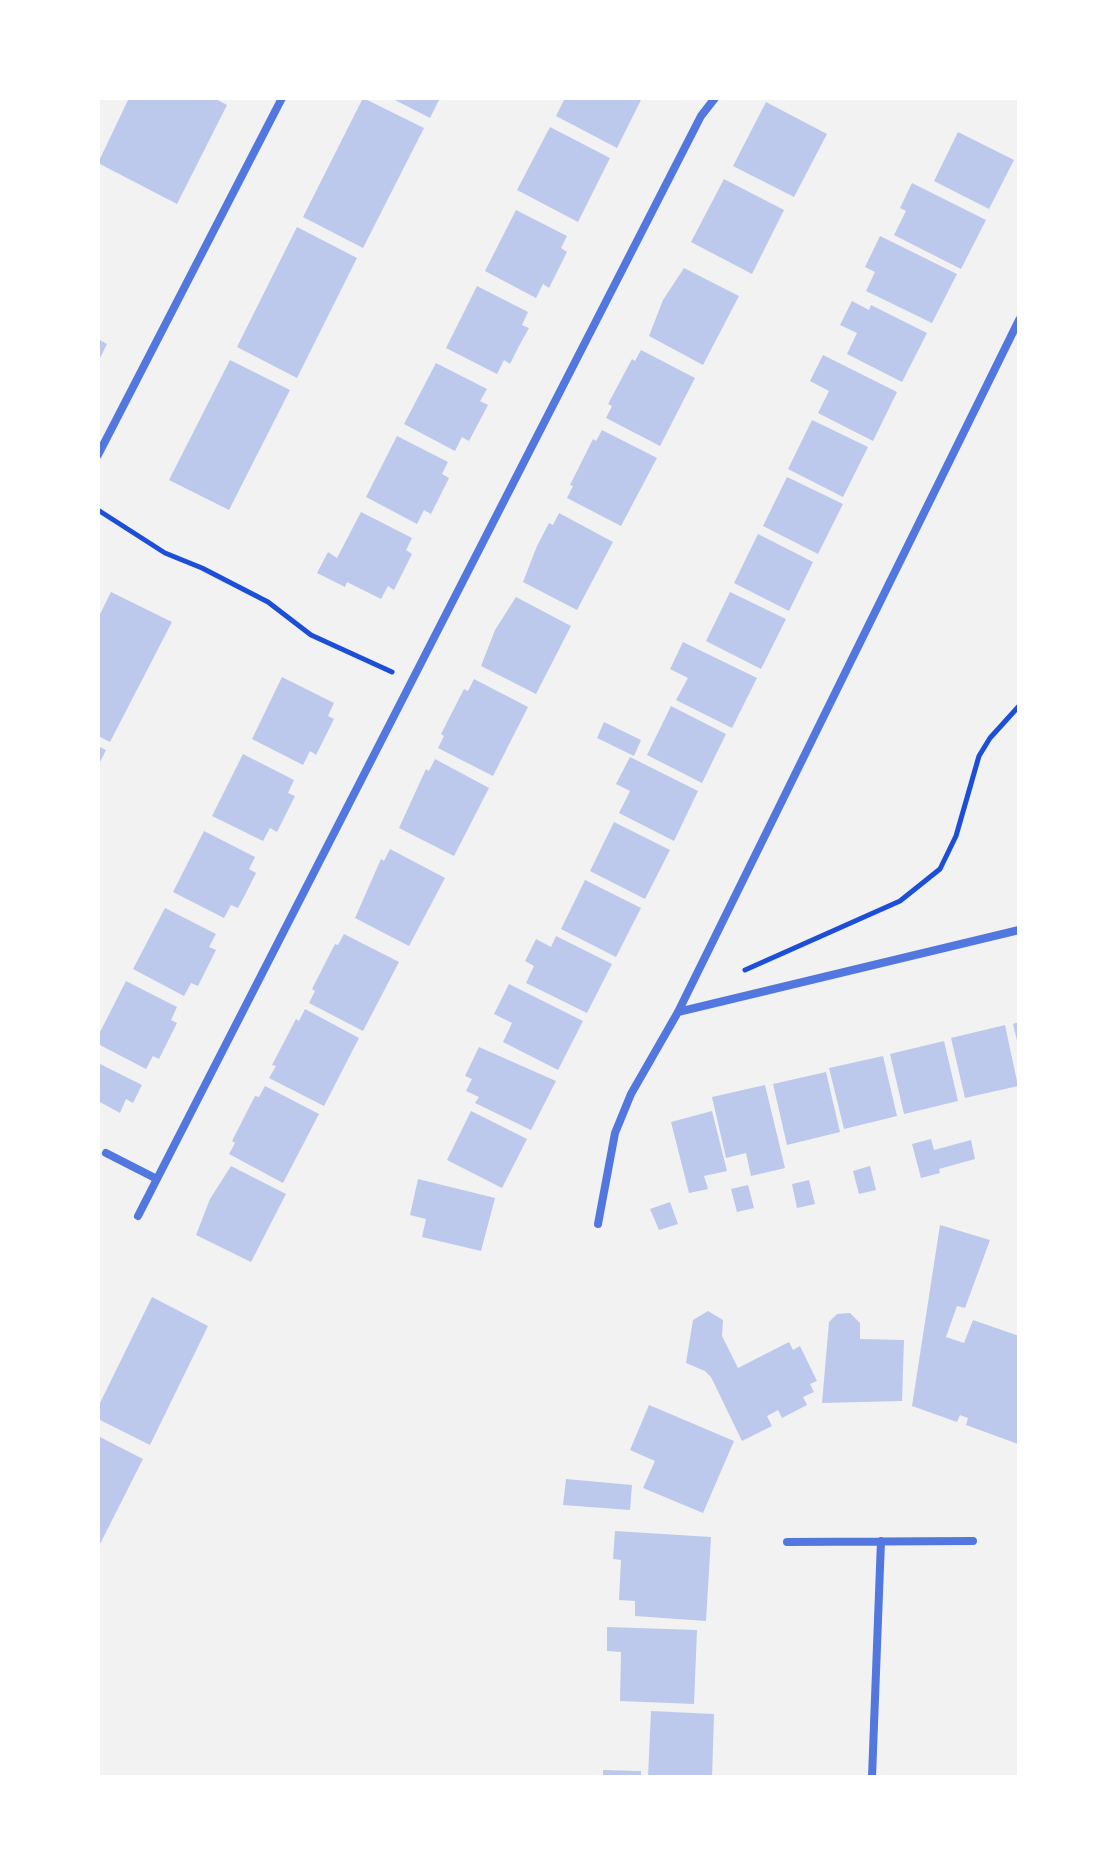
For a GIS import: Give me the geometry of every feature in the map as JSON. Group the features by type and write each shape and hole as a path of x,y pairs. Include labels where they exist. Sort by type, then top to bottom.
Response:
{"street":[{"path":"98,455 282,98"},
{"path":"138,1216 701,116 715,98"},
{"path":"598,1224 615,1133 631,1094 678,1012 1019,320"},
{"path":"678,1012 1019,930"},
{"path":"106,1153 157,1179"},
{"path":"872,1777 881,1541"},
{"path":"787,1542 973,1541"}],"path":[{"path":"98,510 165,553 268,602 311,635 411,680"},
{"path":"720,1002 741,972 889,907 940,869 956,836 979,756 990,738 1019,706"}],"building":[{"path":"129,98 214,98 227,105 177,204 98,163"},
{"path":"363,98 424,128 363,248 303,217"},
{"path":"391,98 440,98 430,118"},
{"path":"565,98 642,98 617,148 556,116"},
{"path":"766,102 827,134 794,197 733,166"},
{"path":"550,127 610,158 578,222 517,190"},
{"path":"958,132 1014,160 989,209 934,181"},
{"path":"724,179 784,210 752,274 691,242"},
{"path":"912,183 986,220 961,269 894,235 906,211 900,208"},
{"path":"516,210 567,236 561,248 567,252 549,288 543,284 536,298 485,271"},
{"path":"297,227 357,258 297,378 237,347"},
{"path":"880,236 957,274 932,323 866,291 875,272 865,267"},
{"path":"684,268 739,296 703,365 649,336 663,300"},
{"path":"477,286 528,312 522,325 529,328 510,364 504,360 497,374 446,348"},
{"path":"852,301 869,310 871,305 927,333 902,382 847,354 857,333 840,325"},
{"path":"98,339 107,344 98,362"},
{"path":"641,350 695,378 660,446 606,418 612,406 608,404 632,359 635,361"},
{"path":"823,355 897,392 873,441 818,413 829,391 810,381"},
{"path":"230,360 290,390 229,510 169,480"},
{"path":"436,363 487,389 480,401 488,405 469,441 462,437 455,451 404,424"},
{"path":"812,420 868,447 843,497 788,469"},
{"path":"602,430 657,458 621,526 567,498 573,486 570,485 593,439 596,441"},
{"path":"397,436 448,462 442,474 449,478 431,514 424,510 417,524 366,497"},
{"path":"787,477 843,504 818,554 763,526"},
{"path":"361,512 412,538 406,550 412,554 394,590 388,586 381,599 347,582 345,587 317,573 328,552 337,558"},
{"path":"559,513 613,542 577,610 523,582 549,523 553,525"},
{"path":"758,534 813,562 789,611 734,583"},
{"path":"111,592 172,622 110,742 98,736 98,618"},
{"path":"730,592 786,619 761,669 706,641"},
{"path":"516,597 571,626 536,694 481,666 495,630"},
{"path":"683,642 757,678 732,728 676,700 688,678 670,669"},
{"path":"282,677 334,703 328,716 334,719 316,755 310,751 303,765 252,739"},
{"path":"474,679 528,707 493,776 438,748 444,736 441,734 464,689 468,691"},
{"path":"671,706 726,734 702,783 647,755"},
{"path":"604,722 641,740 634,756 597,738"},
{"path":"98,746 106,750 98,766"},
{"path":"243,754 294,780 288,793 295,796 277,832 270,828 263,841 212,816"},
{"path":"630,757 698,791 674,841 619,813 630,791 616,784"},
{"path":"435,759 489,788 454,856 399,828 426,769 429,771"},
{"path":"614,822 670,850 645,899 590,871"},
{"path":"204,831 255,857 249,869 256,873 247,891 238,908 231,905 224,918 173,892"},
{"path":"390,849 445,878 409,946 355,918 381,859 384,861"},
{"path":"585,880 641,908 616,957 561,929"},
{"path":"165,908 216,934 209,947 216,950 198,986 191,983 184,996 133,969"},
{"path":"344,934 399,962 363,1031 309,1003 315,991 312,989 335,944 338,945"},
{"path":"556,936 612,964 587,1013 526,983 534,966 525,961 536,939 551,947"},
{"path":"126,981 177,1007 171,1020 177,1023 159,1059 153,1056 146,1069 98,1044 98,1036"},
{"path":"509,984 583,1021 558,1070 503,1042 512,1023 494,1014"},
{"path":"305,1009 359,1038 324,1106 269,1078 276,1066 272,1065 296,1019 299,1021"},
{"path":"1019,1022 1019,1045 1018,1045 1013,1024"},
{"path":"1005,1025 1018,1086 965,1098 951,1038"},
{"path":"944,1041 958,1101 904,1114 890,1054"},
{"path":"479,1047 556,1081 531,1130 475,1103 479,1097 466,1091 472,1079 465,1076"},
{"path":"883,1056 897,1116 844,1129 829,1068"},
{"path":"98,1063 142,1085 133,1103 126,1099 120,1113 98,1101"},
{"path":"826,1072 840,1132 787,1145 773,1084"},
{"path":"765,1085 785,1168 751,1176 746,1153 726,1158 712,1097"},
{"path":"265,1086 319,1114 283,1183 229,1154 235,1143 232,1141 255,1096 259,1097"},
{"path":"471,1111 527,1139 502,1188 447,1160"},
{"path":"712,1111 727,1171 704,1176 708,1189 689,1193 671,1122"},
{"path":"931,1139 934,1150 971,1140 975,1159 939,1169 940,1173 921,1178 912,1144"},
{"path":"231,1166 286,1194 251,1262 196,1235 210,1199"},
{"path":"870,1166 876,1190 859,1194 853,1171"},
{"path":"418,1179 495,1198 481,1251 422,1237 426,1219 410,1215"},
{"path":"809,1180 815,1204 797,1208 792,1184"},
{"path":"748,1185 754,1208 737,1212 731,1189"},
{"path":"670,1202 678,1224 659,1230 650,1209"},
{"path":"940,1225 990,1240 965,1308 957,1306 946,1337 964,1343 973,1320 1019,1336 1018,1444 966,1425 968,1418 960,1415 957,1422 912,1406"},
{"path":"152,1297 208,1326 150,1445 98,1419 98,1407"},
{"path":"708,1311 723,1320 722,1336 738,1368 789,1342 793,1350 800,1346 817,1381 810,1384 814,1392 803,1397 807,1405 782,1418 778,1410 767,1416 772,1426 742,1441 711,1377 686,1363 693,1320"},
{"path":"850,1313 860,1323 860,1339 904,1340 902,1401 822,1403 829,1322 837,1314"},
{"path":"649,1405 734,1441 703,1513 643,1488 655,1461 630,1450"},
{"path":"98,1436 143,1459 98,1548"},
{"path":"566,1479 632,1485 630,1510 563,1505"},
{"path":"615,1531 711,1537 706,1621 635,1616 635,1601 619,1600 621,1560 613,1559"},
{"path":"607,1627 697,1630 694,1704 620,1701 621,1652 607,1651"},
{"path":"651,1711 714,1714 712,1777 648,1777"},
{"path":"603,1770 641,1771 641,1777 603,1777"}]}
